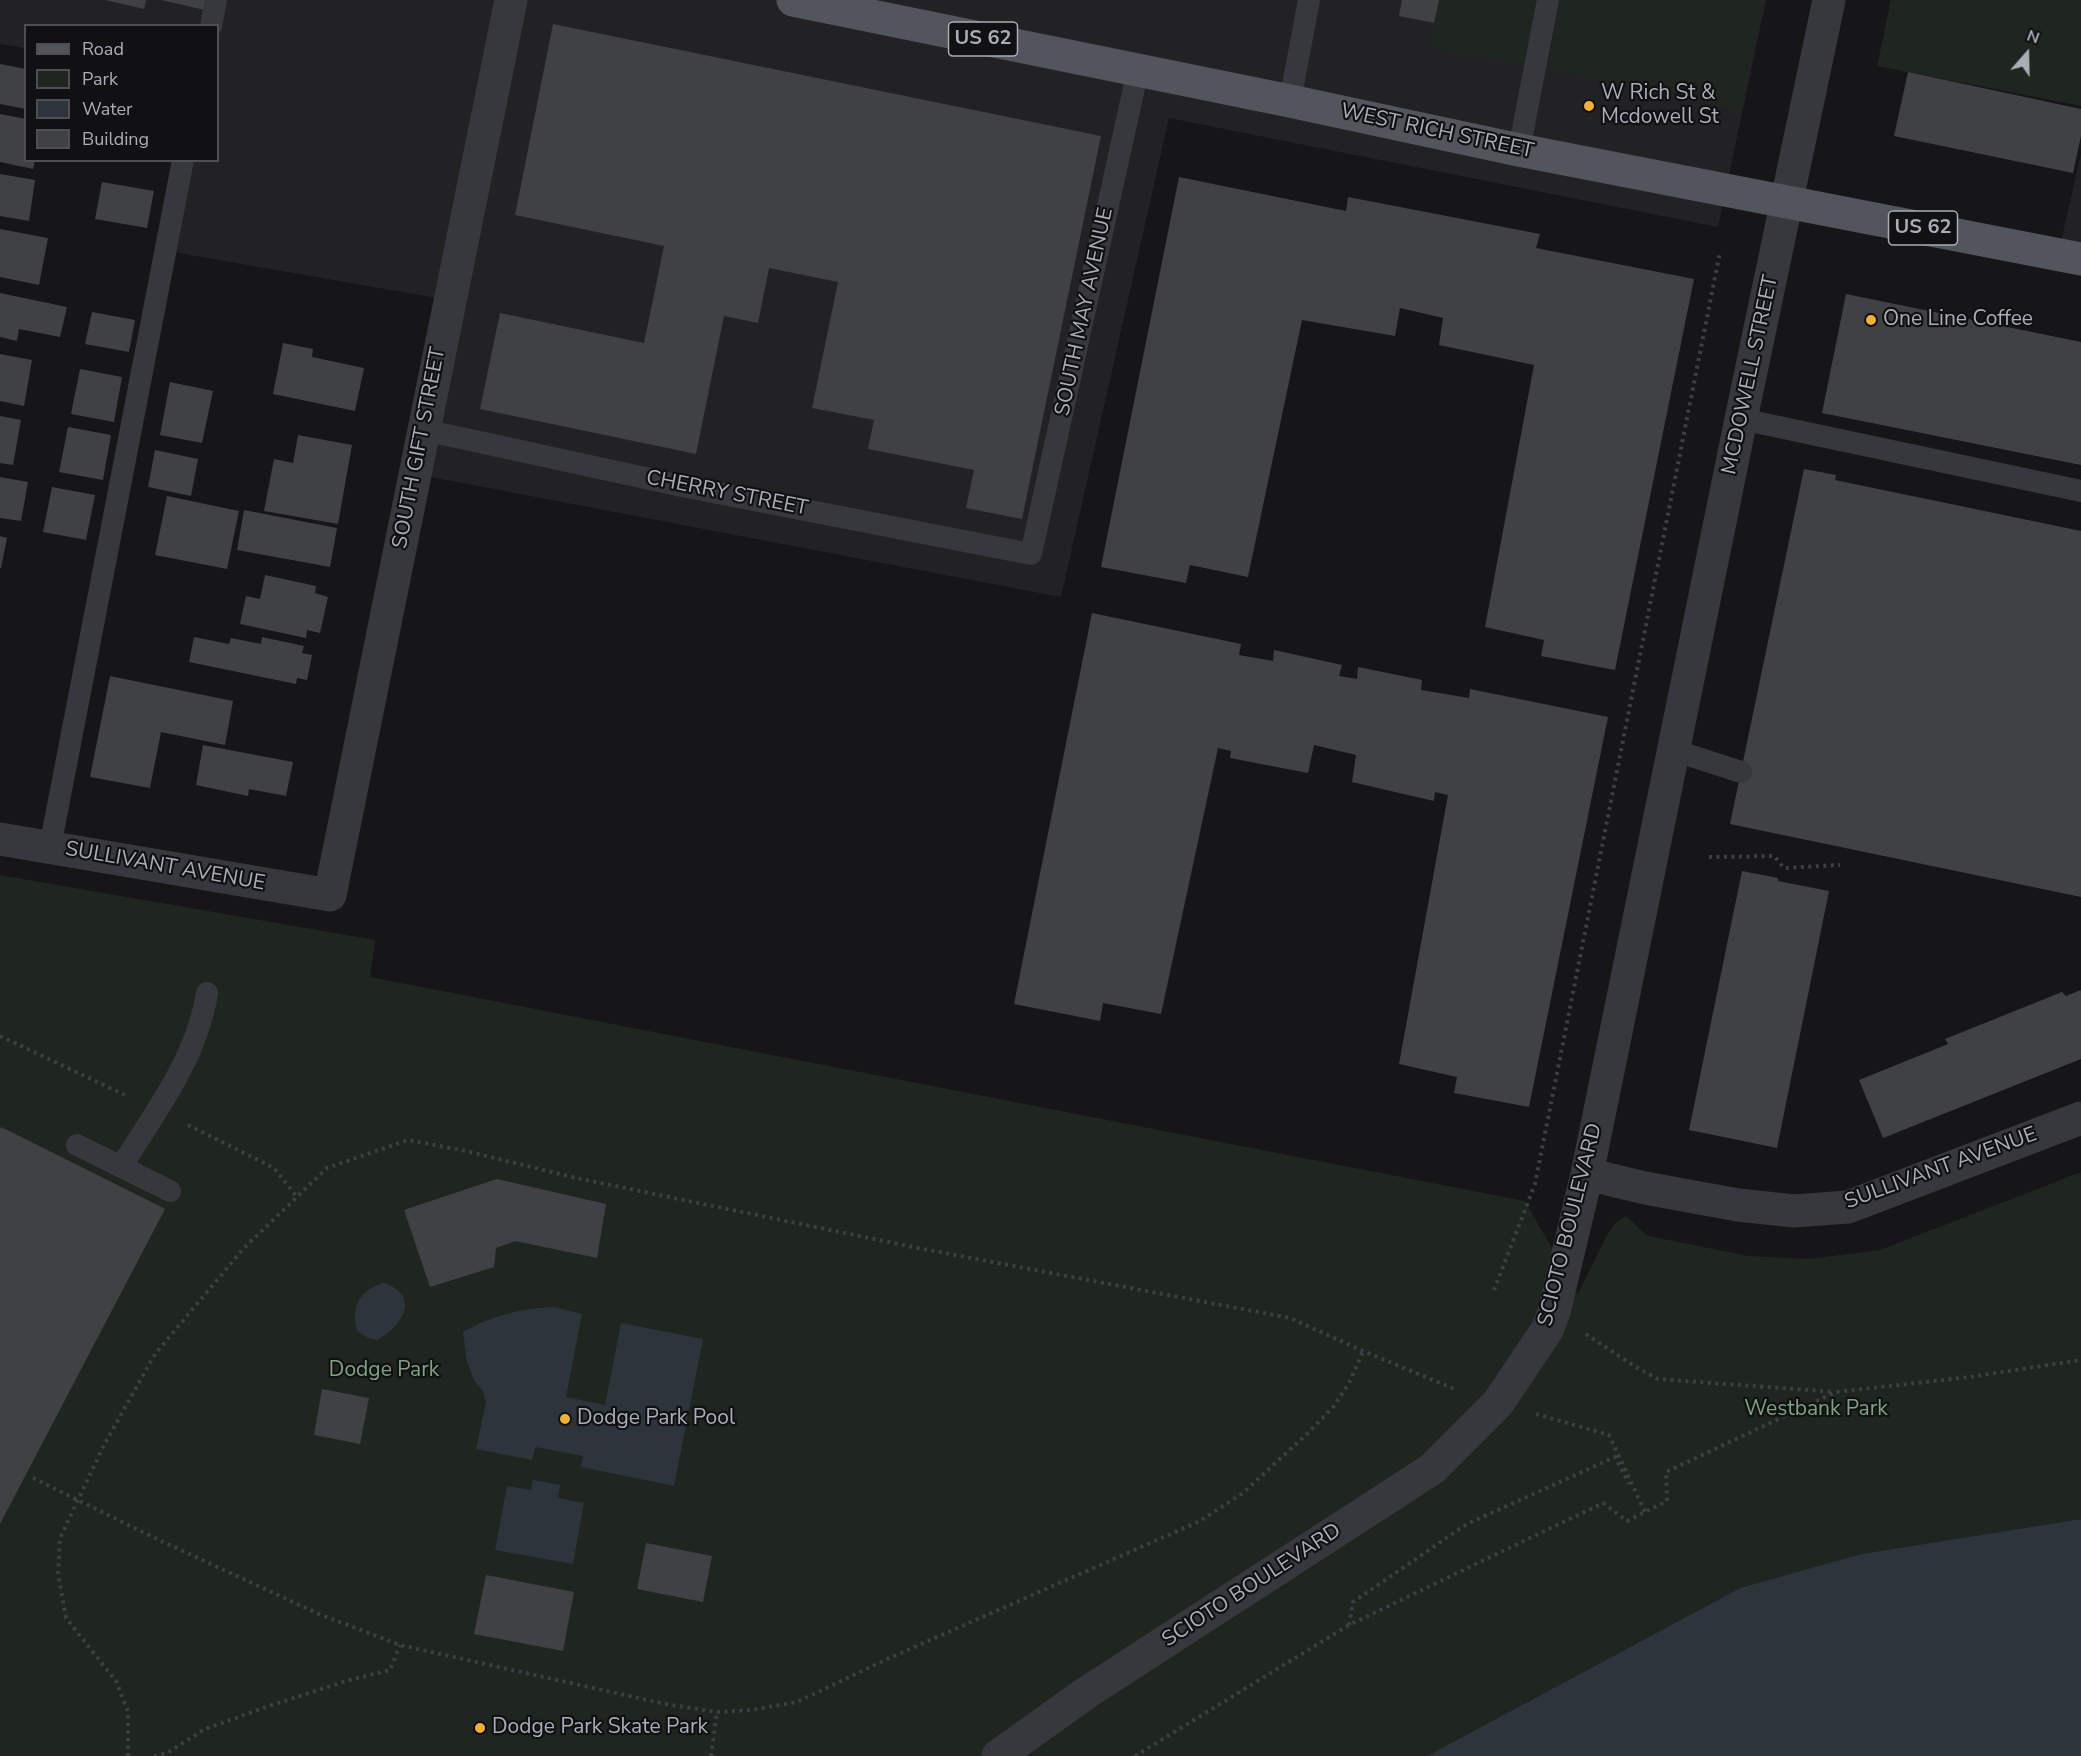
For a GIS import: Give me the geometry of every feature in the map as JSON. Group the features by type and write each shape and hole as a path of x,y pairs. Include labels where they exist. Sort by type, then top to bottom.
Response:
{"main road":[{"name":"WEST RICH STREET","path":"793,0 1290,100 1519,150 2081,259"}],"street":[{"name":"SOUTH GIFT STREET","path":"330,895 511,0"},
{"name":"MCDOWELL STREET","path":"1673,750 1829,0"},
{"name":"SCIOTO BOULEVARD","path":"998,1756 1086,1693 1432,1469 1498,1403 1547,1330 1554,1312 1587,1174 1673,750"},
{"name":"SULLIVANT AVENUE","path":"0,839 330,895"},
{"name":"SULLIVANT AVENUE","path":"1587,1174 1645,1188 1738,1205 1794,1211 1848,1207 2081,1118"}],"lane":[{"path":"211,24 216,0"},
{"path":"1290,100 1309,0"},
{"path":"1519,150 1548,0"},
{"name":"SOUTH MAY AVENUE","path":"1031,554 1138,70"},
{"path":"50,847 183,162"},
{"path":"1741,419 2081,491"},
{"name":"CHERRY STREET","path":"424,430 682,486 1031,554"},
{"path":"1673,750 1741,771"},
{"path":"121,1167 172,1086 193,1044 204,1015 207,993"},
{"path":"77,1145 170,1191"}],"path":[{"path":"1494,1290 1534,1184 1720,252"},
{"path":"1709,857 1773,856 1784,868 1840,866"},
{"path":"128,1756 128,1712 116,1681 66,1618 58,1574 60,1538 104,1445 155,1354 244,1248 327,1168 408,1140 466,1151 576,1178 918,1248 1290,1318 1461,1391 1609,1435 1645,1512"},
{"path":"1554,1312 1634,1366 1658,1379 1836,1392 1970,1377 2081,1360"},
{"path":"33,1478 159,1540 319,1614 400,1646 665,1704 717,1712 751,1710 797,1702 885,1660 1200,1521 1243,1494 1309,1432 1334,1406 1364,1351"},
{"path":"1135,1756 1349,1625 1603,1503 1627,1521 1667,1501 1666,1472 1836,1392"},
{"path":"1349,1625 1353,1602 1467,1524 1615,1457 1629,1485"},
{"path":"154,1756 166,1753 205,1729 346,1681 390,1670 400,1646"},
{"path":"711,1756 717,1712"}],"shaded area":[{"path":"0,0 1766,0 1718,227 1169,118 1061,597 415,474 448,300 173,252 189,162 219,162 219,24 24,24 24,48 0,44"},
{"path":"2081,154 2081,259 2058,254"}],"green space":[{"path":"1440,0 1542,0 1528,66 1429,47"},
{"path":"1562,0 1764,0 1741,111 1547,69"},
{"path":"1891,0 2081,0 2081,106 1877,66"},
{"name":"Dodge Park","path":"0,875 375,940 370,977 1525,1201 1578,1294 1614,1224 1626,1216 1648,1236 1748,1256 1809,1259 1880,1250 2081,1172 2081,1519 1861,1554 1740,1588 1427,1756 0,1756"}],"water":[{"path":"384,1283 402,1295 405,1303 401,1319 395,1327 378,1340 368,1338 357,1331 355,1314 363,1295 375,1286"},
{"path":"554,1307 582,1314 566,1397 605,1405 621,1323 703,1339 674,1486 581,1467 583,1456 535,1447 532,1460 476,1449 486,1402 483,1391 474,1380 467,1361 463,1332 485,1321 507,1314"},
{"path":"533,1480 560,1485 558,1498 584,1503 573,1564 495,1550 507,1486 531,1490"},
{"path":"2081,1519 2081,1756 1427,1756 1740,1588 1861,1554"}],"building":[{"path":"105,0 146,0 144,9"},
{"path":"161,0 206,0 205,10"},
{"path":"1402,0 1439,0 1434,23 1399,16"},
{"path":"553,24 1101,136 1022,519 966,508 974,470 868,449 874,420 812,408 838,282 769,268 758,323 724,316 696,454 480,409 500,313 644,343 664,246 515,215"},
{"path":"0,64 24,69 24,109 0,104"},
{"path":"1908,72 2081,109 2081,136 2073,173 1894,136"},
{"path":"0,114 24,119 24,162 35,162 33,169 0,162"},
{"path":"0,174 35,180 29,221 0,216"},
{"path":"1179,177 1346,211 1348,197 1540,234 1536,248 1694,279 1615,670 1541,656 1544,640 1485,627 1534,365 1439,345 1443,318 1400,308 1395,336 1302,320 1248,577 1190,565 1186,583 1101,567"},
{"path":"102,182 154,191 147,228 95,219"},
{"path":"0,229 48,238 39,285 0,277"},
{"path":"0,293 67,307 60,337 19,329 17,341 0,337"},
{"path":"1846,294 2081,342 2081,465 1822,413"},
{"path":"92,312 135,320 129,352 85,344"},
{"path":"283,343 313,349 312,357 364,368 355,411 273,394"},
{"path":"0,354 32,360 24,406 0,401"},
{"path":"80,369 122,377 114,422 71,414"},
{"path":"170,382 213,391 202,443 160,435"},
{"path":"0,416 21,420 13,465 0,463"},
{"path":"68,427 111,435 103,480 59,472"},
{"path":"298,435 352,445 338,524 264,511 274,459 293,463"},
{"path":"155,450 198,459 191,496 148,487"},
{"path":"1804,469 1836,475 1835,480 2081,531 2081,897 1730,824"},
{"path":"0,477 28,482 21,521 0,518"},
{"path":"52,487 95,495 86,540 43,532"},
{"path":"167,496 239,511 227,569 155,555"},
{"path":"244,510 337,528 330,567 237,550"},
{"path":"0,536 7,538 1,568 0,568"},
{"path":"265,575 316,586 315,593 328,597 320,633 307,630 306,638 240,624 246,596 260,599"},
{"path":"1092,613 1241,644 1239,655 1273,661 1274,650 1342,665 1339,676 1357,679 1358,667 1422,680 1421,690 1469,698 1470,689 1608,717 1529,1107 1454,1093 1457,1077 1399,1064 1448,795 1435,792 1434,801 1352,782 1356,755 1314,745 1308,773 1230,758 1231,751 1218,748 1161,1014 1103,1003 1100,1021 1014,1004"},
{"path":"194,637 229,644 231,638 261,644 262,637 304,646 302,653 312,655 307,680 297,678 296,684 189,662"},
{"path":"110,676 233,701 225,745 161,732 150,788 90,777"},
{"path":"203,745 293,762 286,796 249,789 248,796 196,785"},
{"path":"1742,871 1829,891 1777,1148 1689,1130"},
{"path":"2081,990 2081,1059 1883,1138 1859,1080 1948,1044 1945,1039 2062,992 2066,996"},
{"path":"1,1127 165,1209 0,1524 0,1130"},
{"path":"497,1179 606,1204 597,1258 515,1241 496,1248 494,1267 430,1287 404,1210"},
{"path":"322,1389 369,1398 360,1444 314,1435"},
{"path":"646,1543 712,1556 703,1602 637,1589"},
{"path":"486,1575 574,1592 563,1651 474,1634"}],"place":[{"name":"W Rich St & Mcdowell St","path":"1589,106"},
{"name":"One Line Coffee","path":"1871,320"},
{"name":"Dodge Park Pool","path":"565,1419"},
{"name":"Dodge Park Skate Park","path":"480,1728"}],"park label":[{"name":"Westbank Park","path":"1816,1410"}]}
